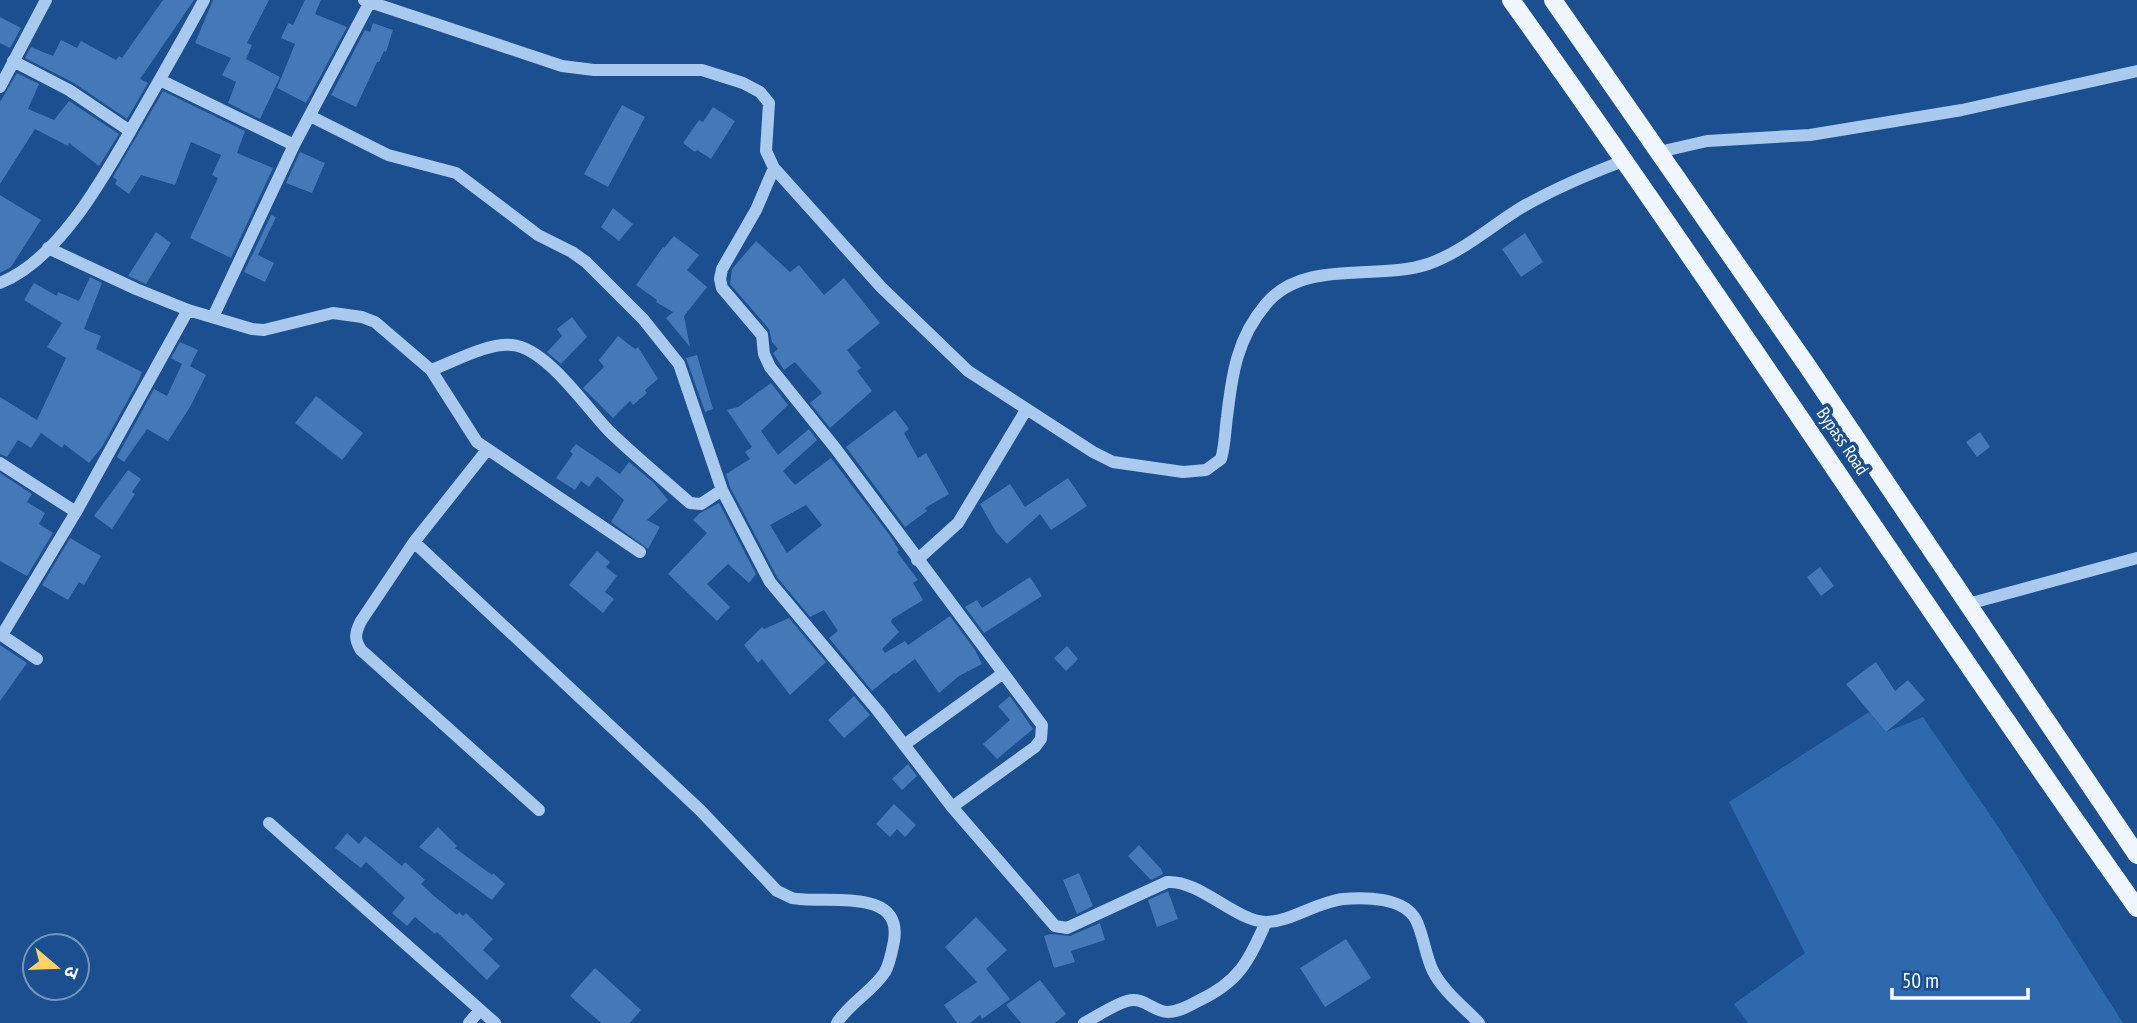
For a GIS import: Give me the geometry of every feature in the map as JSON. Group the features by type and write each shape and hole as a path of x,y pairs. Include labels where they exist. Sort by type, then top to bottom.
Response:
{"main road":[{"name":"Bypass Road","path":"1511,0 1626,160 2137,908"},
{"name":"Bypass Road","path":"1553,0 1806,363 2137,855"}],"street":[{"path":"0,87 46,0"},
{"path":"0,283 25,268 82,209 160,80 204,0"},
{"path":"213,317 294,145 368,1 562,66 594,70 702,71 743,83 760,92 769,103 766,150 774,168 881,287 968,371 1026,410 1113,462 1183,472 1206,470 1215,465 1224,451 1233,366 1250,325 1268,301 1292,284 1325,275 1403,270 1430,264 1469,243 1524,206 1582,177 1626,160"},
{"path":"13,61 77,95 130,131"},
{"path":"1659,152 1707,141 1810,135 1962,110 2137,71"},
{"path":"160,80 294,145"},
{"path":"310,116 388,155 456,173 538,235 586,262 643,319 679,364 722,490 770,582 952,807 1050,922 1061,929 1067,928 1167,882 1175,881 1266,922 1331,901 1387,901 1400,905 1416,920 1428,959 1439,981 1479,1023"},
{"path":"774,168 756,210 722,269 722,288 762,335 764,354 770,367 836,450 1042,725 1041,739 1035,747 952,807"},
{"path":"47,248 188,310 264,330 322,314 345,313 375,322 431,370 477,442 640,552"},
{"path":"37,659 1,634 76,512 188,310"},
{"path":"431,370 492,346 513,345 528,350 541,358 573,388 609,431 690,503 701,504 722,490"},
{"path":"917,560 958,523 1026,410"},
{"path":"487,450 414,542 361,621 355,641 361,650 539,810"},
{"path":"0,463 76,512"},
{"path":"414,542 700,810 777,891 793,898 862,901 878,906 889,914 895,933 892,954 885,972 837,1023"},
{"path":"1968,604 2137,558"},
{"path":"904,745 1002,674"},
{"path":"269,823 495,1023"},
{"path":"1084,1023 1127,1001 1136,999 1158,1010 1169,1012 1181,1010 1219,991 1237,976 1250,957 1266,922"},
{"path":"470,1023 480,1010"}],"shaded area":[{"path":"1869,712 1886,732 1923,717 1999,828 2123,1023 1748,1023 1734,1004 1805,953 1729,802"}],"building":[{"path":"163,0 194,0 140,79 148,83 127,119 74,83 25,58 31,47 53,56 61,40 77,48 81,41 116,60 119,56 122,58"},
{"path":"213,0 269,0 247,43 252,45 246,59 280,77 260,119 228,103 236,82 222,75 231,58 195,43"},
{"path":"305,0 321,0 315,14 347,27 306,103 277,88 295,44 281,38 288,23 293,25"},
{"path":"0,17 21,28 10,48 0,43"},
{"path":"373,23 393,30 386,52 384,51 377,62 356,107 331,95 365,30 370,32"},
{"path":"17,73 39,84 28,109 54,120 69,101 119,134 99,166 69,143 68,146 35,129 0,184 0,102"},
{"path":"163,91 245,131 237,153 273,168 231,258 190,238 218,178 212,175 221,155 191,142 175,185 141,175 129,194 115,184 117,180 113,177"},
{"path":"622,105 645,117 608,187 584,174"},
{"path":"713,107 735,121 711,159 683,143 699,120 703,122"},
{"path":"300,152 325,163 312,193 286,183"},
{"path":"0,195 41,220 11,267 0,273"},
{"path":"613,208 633,224 619,241 601,227"},
{"path":"271,215 276,217 258,255 274,263 265,282 244,272"},
{"path":"156,232 171,243 146,284 128,276"},
{"path":"1525,233 1543,262 1521,277 1502,249"},
{"path":"674,236 699,255 687,270 707,287 684,316 690,347 666,318 673,312 636,285"},
{"path":"756,241 790,272 799,265 824,295 844,278 880,323 847,350 861,368 857,371 872,391 830,428 810,403 822,393 795,362 784,370 773,353 778,349 772,342 769,329 730,284 732,269"},
{"path":"90,277 102,283 84,329 101,336 96,349 142,372 139,380 102,447 89,463 64,444 62,448 41,433 31,448 18,440 7,457 0,454 0,397 37,420 66,358 47,347 62,323 24,300 34,283 57,296 58,292 79,301"},
{"path":"572,317 587,337 561,364 547,352 562,336 557,329"},
{"path":"618,336 635,349 638,347 658,379 645,390 647,393 633,405 630,401 613,418 583,388 604,367 599,360"},
{"path":"180,342 198,350 190,366 206,375 190,407 168,441 147,429 124,462 117,457 154,389 167,396 182,364 171,358"},
{"path":"697,355 713,409 705,412 686,358"},
{"path":"771,383 788,405 761,431 778,455 809,429 817,440 783,471 795,485 831,458 891,537 899,550 897,552 918,580 913,583 923,600 892,619 891,622 899,632 882,649 885,653 905,641 908,645 950,616 982,664 959,676 939,693 915,659 872,691 829,638 838,631 824,610 810,617 777,577 730,487 726,474 750,459 745,452 752,447 727,410 738,407","holes":["806,505 822,525 787,553 770,525"]},
{"path":"316,396 363,433 342,460 295,423"},
{"path":"895,410 909,429 904,433 918,458 926,453 949,494 925,508 927,511 905,527 846,447"},
{"path":"1980,432 1990,447 1977,457 1966,442"},
{"path":"576,444 620,474 629,462 654,483 668,500 647,520 660,527 648,549 611,522 624,500 597,476 589,487 581,481 575,490 556,478 573,454 570,451"},
{"path":"128,470 141,479 132,492 135,494 112,529 94,516"},
{"path":"0,473 32,494 27,502 45,513 39,524 53,533 27,576 0,561"},
{"path":"1068,478 1087,506 1051,530 1040,514 1007,544 996,532 980,504 1010,484 1025,507"},
{"path":"719,503 756,574 749,583 728,564 707,584 730,607 717,621 668,574 707,533 693,520"},
{"path":"70,538 101,556 84,585 79,582 68,600 42,585"},
{"path":"597,551 610,562 606,567 617,576 605,592 614,599 603,613 569,585"},
{"path":"1820,567 1834,586 1821,596 1807,577"},
{"path":"1030,577 1042,596 984,633 965,607 977,600 982,608"},
{"path":"789,618 826,662 790,695 762,659 758,663 744,645 762,627 764,629"},
{"path":"0,645 27,663 0,701"},
{"path":"1067,646 1078,659 1066,671 1054,658"},
{"path":"1876,662 1895,691 1908,680 1925,700 1886,732 1846,684"},
{"path":"854,696 870,715 844,738 828,720"},
{"path":"1010,696 1033,729 997,759 983,744 1010,720 998,706"},
{"path":"908,764 917,776 902,790 892,779"},
{"path":"894,804 916,825 905,837 897,829 890,837 876,824"},
{"path":"438,827 457,846 455,848 505,884 492,900 419,847"},
{"path":"347,833 359,844 365,836 402,866 405,862 425,880 421,884 434,896 457,915 459,912 463,916 466,913 493,939 483,950 500,966 487,980 437,932 435,934 415,917 407,926 392,913 405,898 366,862 361,868 335,848"},
{"path":"1139,845 1163,874 1151,880 1128,856"},
{"path":"1079,873 1093,906 1077,914 1063,880"},
{"path":"1168,891 1178,919 1157,927 1148,900"},
{"path":"976,917 1007,950 986,969 1010,999 982,1019 980,1015 970,1023 957,1023 944,1005 977,982 945,947"},
{"path":"1100,923 1105,940 1071,951 1075,962 1054,968 1044,936 1070,936"},
{"path":"1346,939 1371,978 1325,1007 1300,968"},
{"path":"595,968 641,1010 630,1023 601,1023 570,996"},
{"path":"1040,980 1066,1014 1055,1023 1021,1023 1006,1005"}]}
